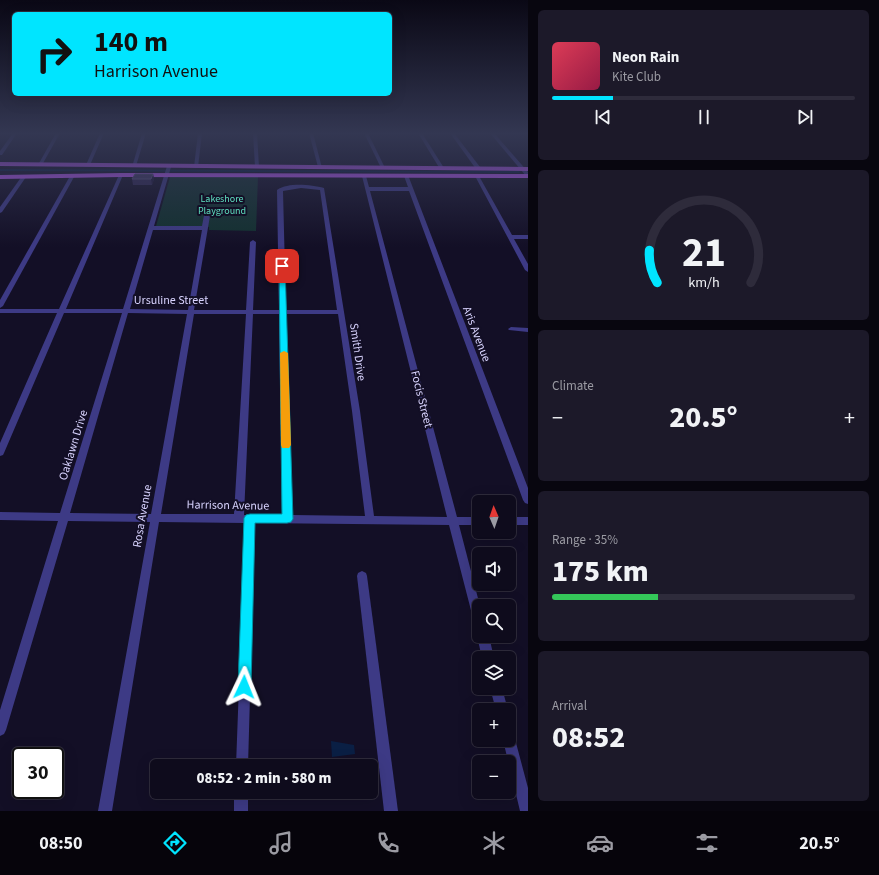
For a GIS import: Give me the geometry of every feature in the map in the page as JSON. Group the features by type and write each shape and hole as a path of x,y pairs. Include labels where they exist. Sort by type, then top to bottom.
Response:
{"main road":[{"path":"0,177 72,177 168,171 364,176 528,175"}],"street":[{"name":"Oaklawn Drive","path":"0,730 168,171"},
{"path":"0,453 121,175"},
{"path":"287,519 280,190 284,188 302,187 302,175"},
{"name":"Focis Street","path":"364,176 473,599"},
{"name":"Aris Avenue","path":"406,176 524,478 528,500"},
{"path":"477,176 528,270"},
{"path":"0,210 24,177"},
{"path":"0,306 72,177"},
{"name":"Smith Drive","path":"302,187 322,189 370,520"},
{"path":"368,189 411,189"},
{"name":"Rosa Avenue","path":"105,811 208,210"},
{"path":"151,228 206,227"},
{"path":"510,237 528,237"},
{"path":"242,759 249,311 253,242"},
{"name":"Ursuline Street","path":"0,311 341,312"},
{"path":"511,329 528,330"},
{"name":"Harrison Avenue","path":"0,516 472,521"},
{"path":"516,521 528,521"},
{"path":"362,576 391,811"},
{"path":"511,747 527,811"},
{"path":"241,799 241,811"}],"green space":[{"name":"Lakeshore Playground","path":"170,177 258,177 256,231 209,230 209,227 156,226"}],"water":[{"path":"331,741 354,745 355,754 332,757"}],"building":[{"path":"135,174 153,174 151,179 132,179"}],"waterway":[{"path":"220,171 519,172"}],"slow traffic":[{"path":"284,353 286,445"}],"route":[{"path":"244,687 250,518 287,519 282,266"}]}
